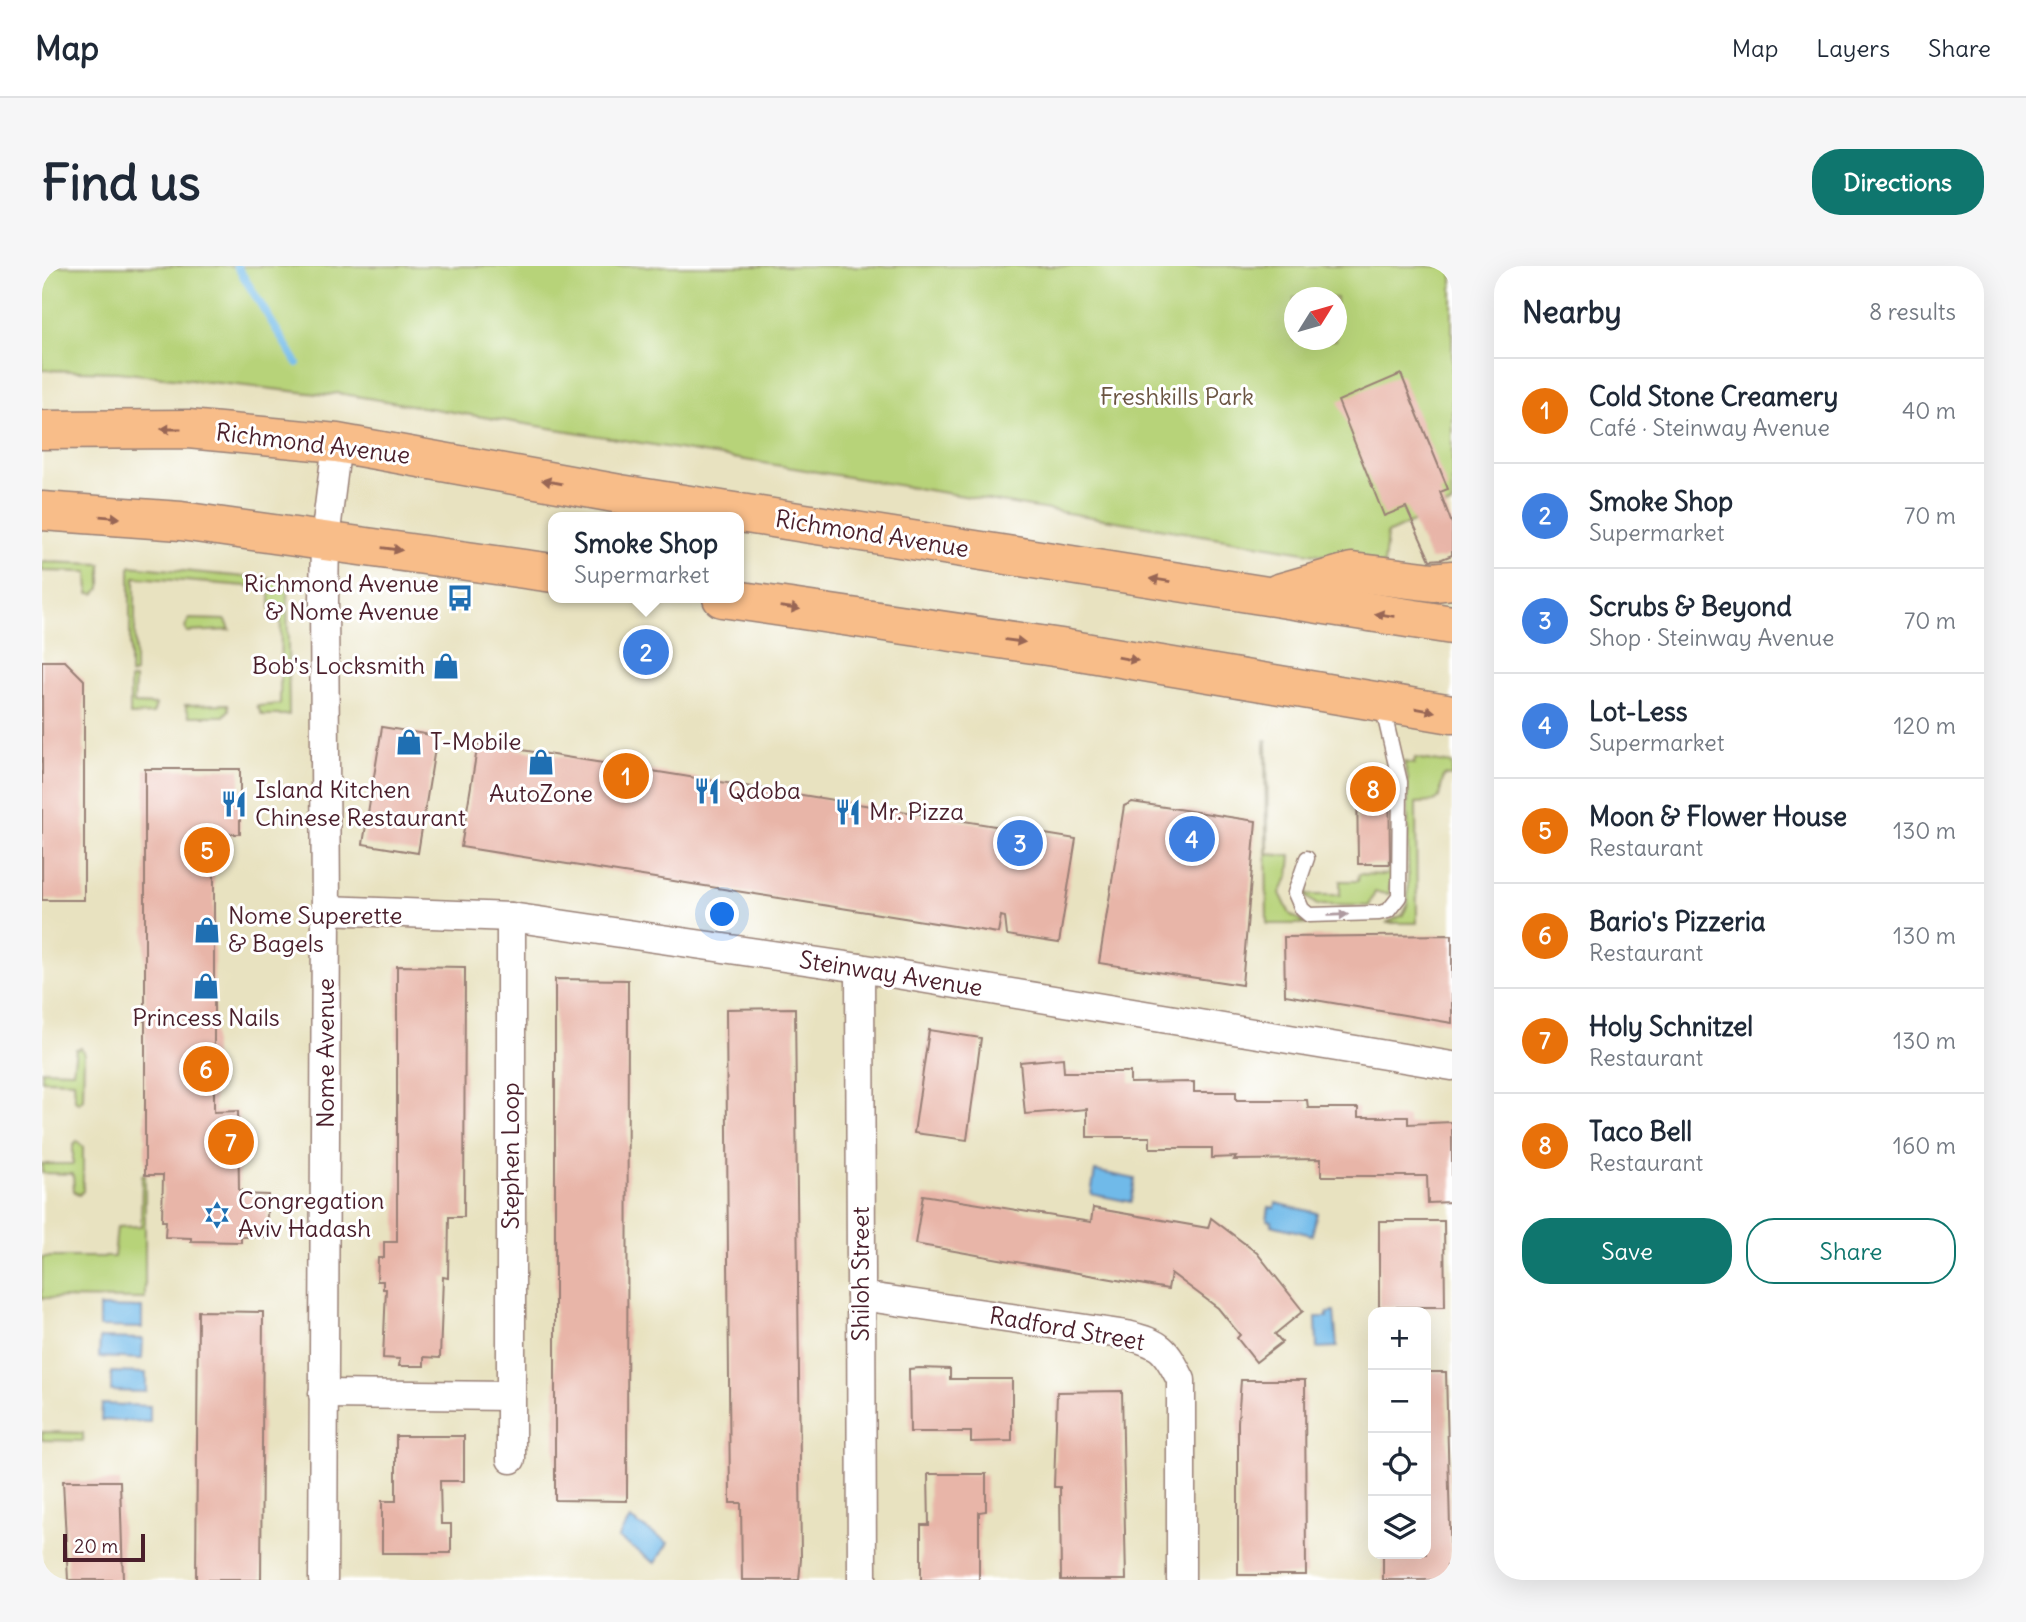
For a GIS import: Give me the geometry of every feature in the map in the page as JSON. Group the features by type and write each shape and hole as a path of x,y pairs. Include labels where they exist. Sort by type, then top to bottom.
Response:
{"main road":[{"name":"Richmond Avenue","path":"42,430 188,429 337,443 733,512"},
{"path":"42,511 181,521 548,572"},
{"name":"Richmond Avenue","path":"744,514 1452,625"},
{"path":"1268,597 1352,572 1433,582 1452,580"},
{"path":"744,601 1061,648 1452,714"}],"street":[{"name":"Nome Avenue","path":"323,1580 325,539 337,443"},
{"name":"Steinway Avenue","path":"326,910 511,916 860,968 1452,1066"},
{"name":"Stephen Loop","path":"511,916 511,1459"},
{"name":"Shiloh Street","path":"860,968 862,1580"},
{"name":"Radford Street","path":"861,1296 1127,1335 1155,1342 1169,1357 1181,1380 1181,1580"},
{"path":"323,1394 511,1395"}],"lane":[{"path":"1307,858 1295,893 1302,909 1309,915 1379,913 1388,911 1399,897 1400,782 1382,702"}],"green space":[{"name":"Freshkills Park","path":"42,266 1452,266 1452,504 1387,534 1384,565 337,393 327,395 118,372 42,370"},
{"path":"42,562 101,564 101,588 95,594 89,593 88,572 42,571"},
{"path":"130,566 287,581 289,715 262,715 257,706 280,704 281,609 270,609 270,588 135,577 135,673 130,675"},
{"path":"189,619 226,620 230,630 187,632 185,627"},
{"path":"130,679 135,679 134,704 156,705 153,714 130,715"},
{"path":"228,704 229,710 224,716 190,716 185,705"},
{"path":"1265,740 1268,854 1291,856 1289,876 1280,893 1290,914 1306,924 1267,924"},
{"path":"1415,758 1452,764 1452,776 1444,775 1439,797 1434,802 1416,803 1417,923 1386,923 1403,915 1408,904 1408,778 1404,762 1414,764"},
{"path":"1387,864 1392,864 1389,894 1375,892 1369,906 1317,905 1304,895 1303,886 1307,876 1307,895 1340,895 1340,881 1358,881 1359,874 1387,875"},
{"path":"81,1048 84,1053 83,1099 79,1103 75,1100 74,1081 42,1080 42,1070 73,1071 76,1049"},
{"path":"77,1141 83,1147 83,1191 79,1195 74,1191 73,1174 42,1173 42,1164 73,1164 73,1146"},
{"path":"142,1175 145,1175 145,1299 42,1298 42,1257 114,1257 117,1227 141,1226"},
{"path":"42,1432 83,1433 83,1441 42,1440"}],"water":[{"path":"1095,1171 1135,1179 1131,1202 1091,1194"},
{"path":"1276,1203 1317,1213 1312,1235 1271,1225 1272,1221 1267,1220 1269,1207 1275,1208"},
{"path":"99,1307 142,1308 142,1328 99,1327"},
{"path":"1334,1312 1337,1347 1317,1348 1316,1317 1327,1317 1327,1313"},
{"path":"100,1338 143,1339 142,1359 99,1357"},
{"path":"111,1372 146,1373 146,1392 111,1391"},
{"path":"102,1404 150,1406 150,1422 101,1420"},
{"path":"630,1519 668,1543 655,1563 618,1538"}],"building":[{"path":"1401,374 1448,489 1440,492 1452,524 1452,555 1442,559 1430,560 1406,507 1384,516 1338,401"},
{"path":"42,661 65,661 84,680 84,900 42,900"},
{"path":"382,727 437,736 418,853 363,844"},
{"path":"478,743 1076,839 1059,943 1007,935 1005,917 1001,916 998,933 461,847"},
{"path":"145,769 240,769 240,834 214,834 214,1112 238,1111 239,1190 242,1190 242,1194 268,1195 266,1237 241,1237 241,1242 191,1241 191,1238 165,1237 166,1221 162,1221 163,1175 145,1175"},
{"path":"1357,777 1389,778 1390,864 1358,864"},
{"path":"1132,802 1256,821 1242,985 1099,963 1124,806"},
{"path":"1452,935 1452,1023 1285,995 1284,937"},
{"path":"397,966 465,967 464,1217 449,1217 448,1278 443,1277 440,1358 424,1357 424,1366 399,1366 400,1359 383,1358 386,1289 383,1289 383,1281 377,1281 378,1258 384,1258 384,1242 397,1242"},
{"path":"555,979 628,980 627,1501 555,1500"},
{"path":"795,1008 801,1559 799,1580 742,1580 741,1503 730,1503 726,1009"},
{"path":"929,1030 981,1038 967,1140 914,1133"},
{"path":"1063,1058 1064,1072 1130,1072 1130,1083 1194,1082 1194,1092 1236,1092 1236,1100 1307,1100 1308,1108 1358,1108 1358,1117 1408,1117 1408,1124 1452,1122 1452,1202 1428,1203 1427,1176 1321,1176 1321,1159 1212,1158 1212,1148 1150,1148 1150,1137 1087,1137 1087,1109 1025,1114 1020,1062"},
{"path":"923,1195 1091,1222 1093,1208 1208,1228 1211,1218 1257,1253 1303,1311 1275,1334 1282,1342 1256,1362 1237,1338 1240,1335 1218,1308 1171,1273 1168,1289 915,1244"},
{"path":"1379,1221 1444,1221 1445,1307 1379,1307"},
{"path":"198,1311 263,1312 261,1580 196,1580"},
{"path":"909,1369 950,1369 950,1379 1012,1379 1012,1441 971,1442 971,1432 910,1432"},
{"path":"1431,1372 1446,1372 1451,1566 1447,1566 1448,1580 1383,1580 1383,1559 1431,1559"},
{"path":"1241,1380 1305,1380 1306,1575 1238,1575 1238,1422"},
{"path":"1122,1391 1126,1580 1061,1580 1060,1487 1054,1487 1057,1392"},
{"path":"396,1436 464,1436 464,1481 440,1481 441,1524 451,1524 451,1553 382,1553 382,1501 396,1501"},
{"path":"928,1474 986,1474 986,1511 979,1512 979,1580 921,1580 921,1525 929,1525"},
{"path":"63,1481 120,1481 123,1580 68,1580"}],"waterway":[{"path":"237,266 297,363"}],"place":[{"name":"Richmond Avenue & Nome Avenue","path":"460,598"},
{"name":"Smoke Shop","path":"646,652"},
{"name":"Bob's Locksmith","path":"446,666"},
{"name":"T-Mobile","path":"409,742"},
{"name":"AutoZone","path":"541,762"},
{"name":"Cold Stone Creamery","path":"626,776"},
{"name":"Taco Bell","path":"1373,789"},
{"name":"Qdoba","path":"707,791"},
{"name":"Island Kitchen Chinese Restaurant","path":"234,804"},
{"name":"Mr. Pizza","path":"848,812"},
{"name":"Lot-Less","path":"1192,839"},
{"name":"Scrubs & Beyond","path":"1020,843"},
{"name":"Moon & Flower House","path":"207,850"},
{"name":"Nome Superette & Bagels","path":"207,930"},
{"name":"Princess Nails","path":"206,986"},
{"name":"Bario's Pizzeria","path":"206,1069"},
{"name":"Holy Schnitzel","path":"231,1142"},
{"name":"Congregation Aviv Hadash","path":"217,1215"}]}
